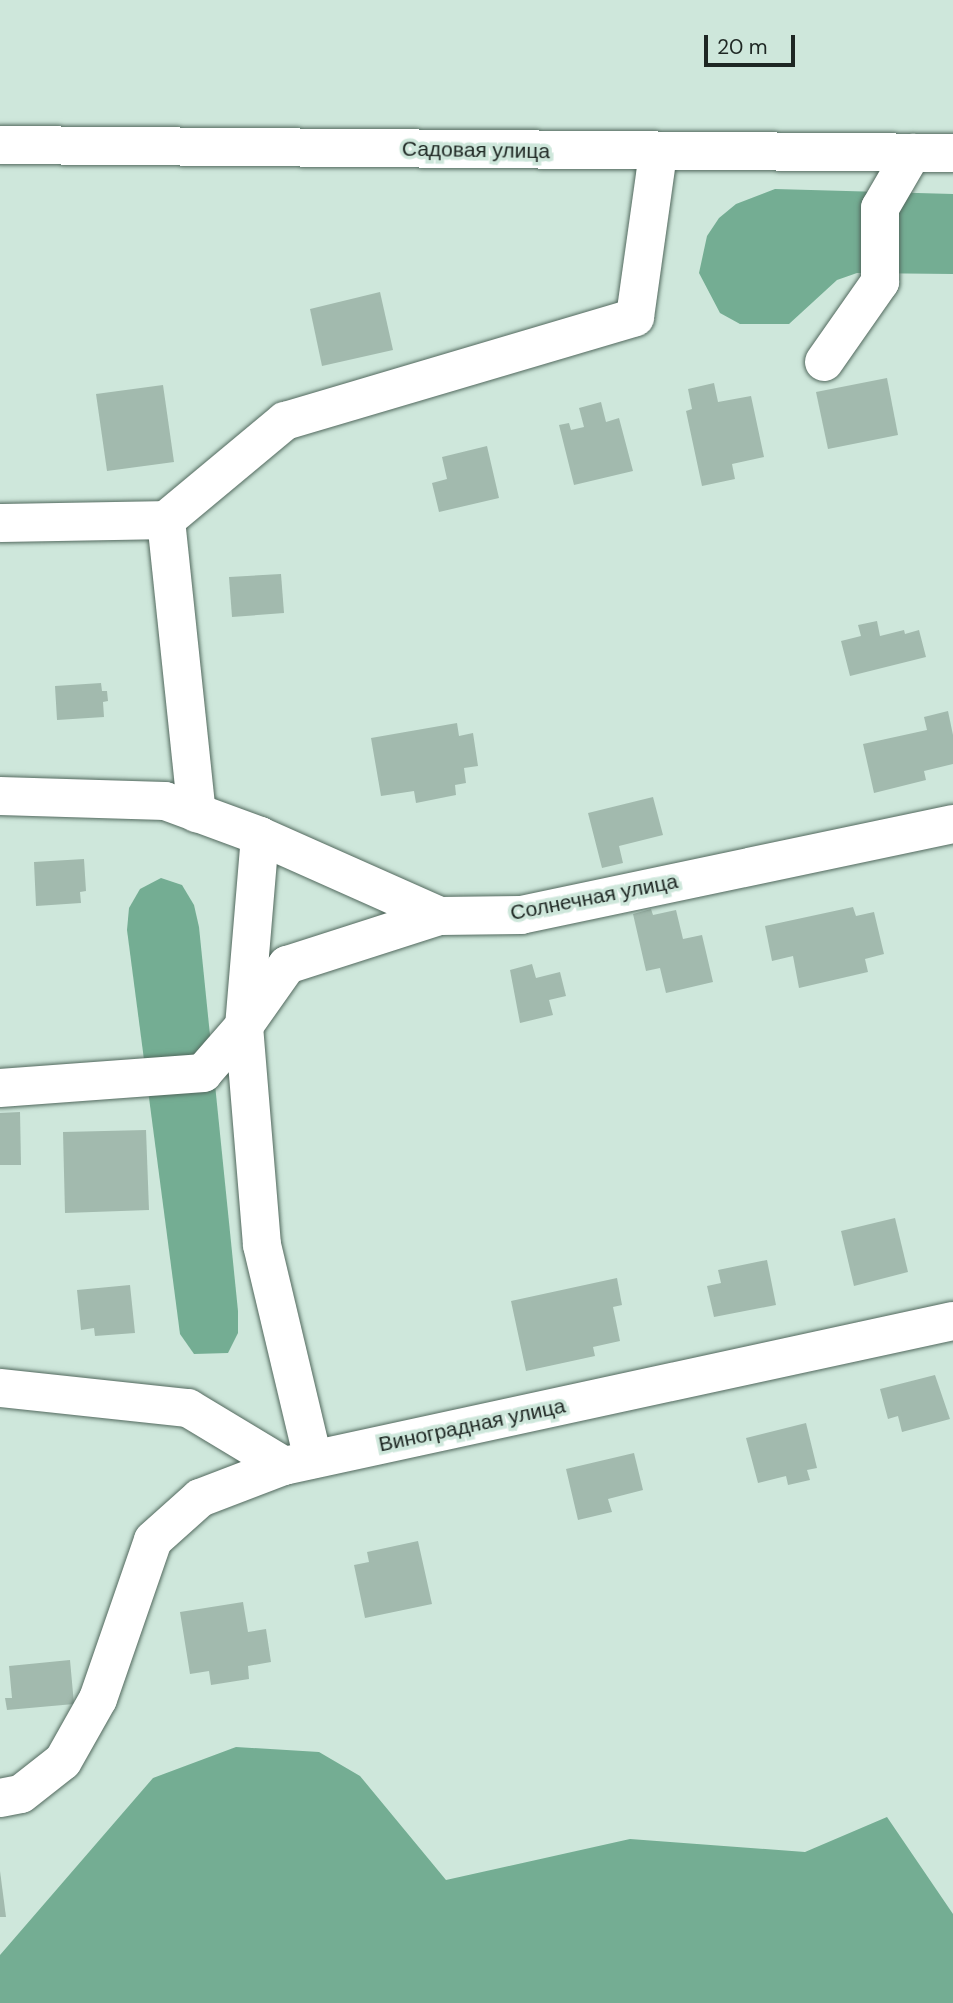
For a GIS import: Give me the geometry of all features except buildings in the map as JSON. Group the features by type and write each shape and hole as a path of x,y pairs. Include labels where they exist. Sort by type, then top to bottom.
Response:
{"street":[{"name":"Садовая улица","path":"0,145 658,153 953,153"},
{"path":"0,523 166,520 285,421 635,317 658,153"},
{"path":"824,362 880,282 880,208 912,153"},
{"path":"166,520 197,813"},
{"name":"Солнечная улица","path":"0,796 165,801 260,836 440,916 521,915 953,824"},
{"path":"260,836 244,1026 261,1245 298,1463"},
{"path":"0,1088 203,1073 244,1026 287,965 440,916"},
{"name":"Виноградная улица","path":"0,1798 21,1794 63,1761 98,1699 153,1540 200,1498 298,1463 953,1321"},
{"path":"0,1388 188,1408 298,1463"}],"green space":[{"path":"775,189 953,194 953,274 857,273 837,280 789,324 740,324 720,313 699,273 707,236 719,218 736,204"},
{"path":"161,878 182,885 194,905 199,927 238,1311 238,1333 228,1353 194,1354 180,1334 127,930 129,908 140,889"},
{"path":"236,1747 319,1752 360,1776 446,1880 630,1839 805,1852 887,1817 953,1914 953,2003 0,2003 0,1955 153,1778"}]}
